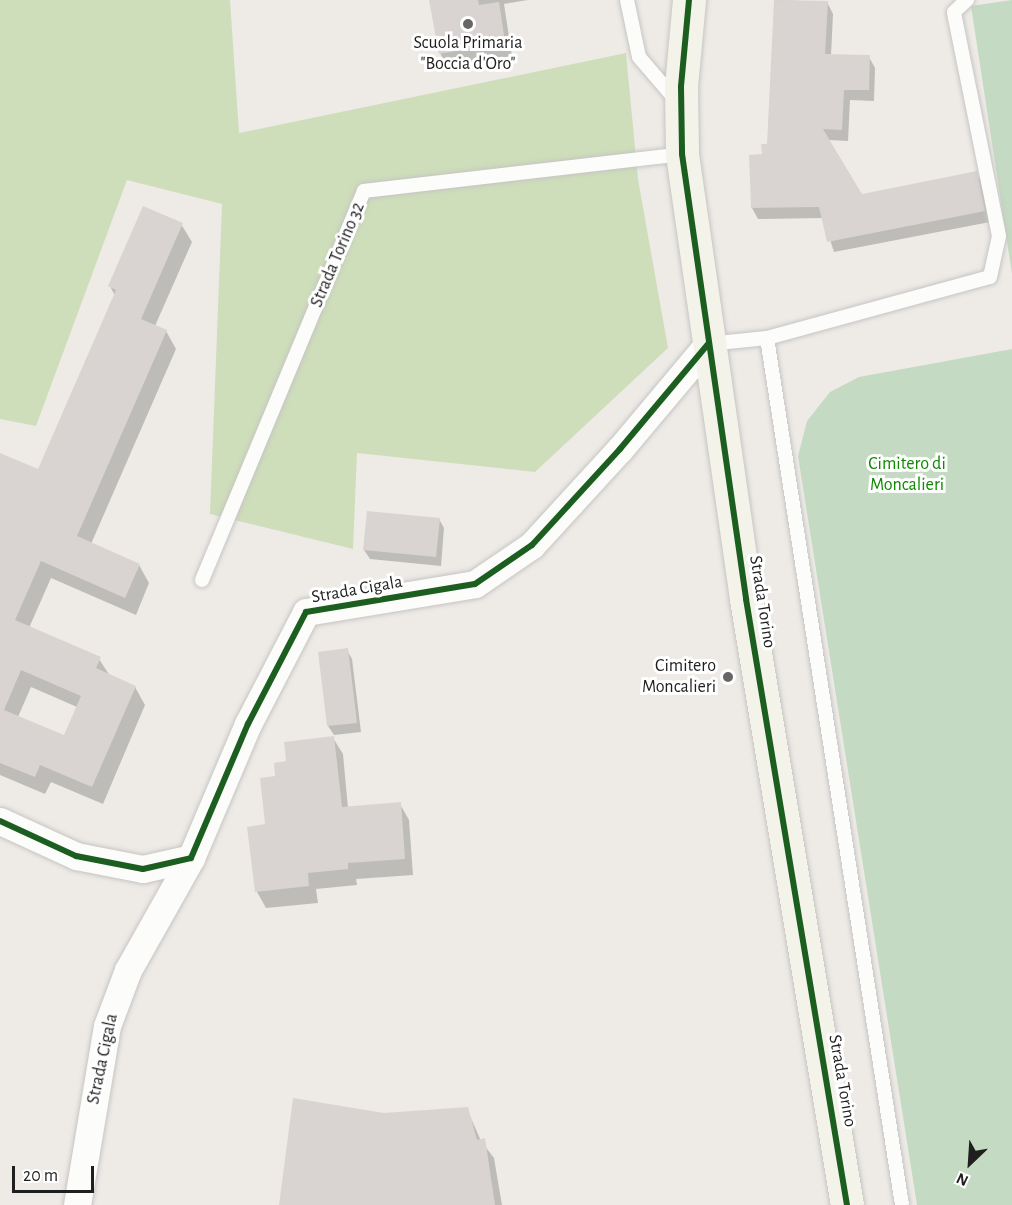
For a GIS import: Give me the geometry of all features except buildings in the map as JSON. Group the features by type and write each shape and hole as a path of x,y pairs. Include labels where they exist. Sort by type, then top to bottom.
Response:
{"main road":[{"name":"Strada Torino","path":"689,0 681,105 682,154 746,599 847,1205"}],"street":[{"name":"Strada Cigala","path":"77,1205 107,1026 128,970 191,858 248,724 306,612 475,584 532,544 620,449 708,344"},
{"path":"0,821 76,856 143,869 191,858"}],"lane":[{"path":"627,0 639,57 681,105"},
{"path":"708,344 768,338 990,277 999,236 954,12 967,0"},
{"name":"Strada Torino 32","path":"202,580 364,191 682,154"},
{"path":"768,338 902,1205"}],"green space":[{"path":"0,0 230,0 239,133 626,53 638,179 668,348 535,472 357,453 353,549 210,514 222,204 127,180 36,426 0,419"},
{"path":"1012,0 1012,274 971,6"},
{"name":"Cimitero di Moncalieri","path":"1012,349 1012,1205 917,1205 798,456 807,421 830,392 859,377"}],"cycle path":[{"path":"689,0 681,87 682,154 746,599 847,1205"},
{"path":"0,821 76,856 143,869 191,858 248,724 306,612 475,584 532,545 620,449 708,344"}],"place":[{"name":"Scuola Primaria \"Boccia d'Oro\"","path":"468,24"},
{"name":"Cimitero Moncalieri","path":"728,677"}]}
